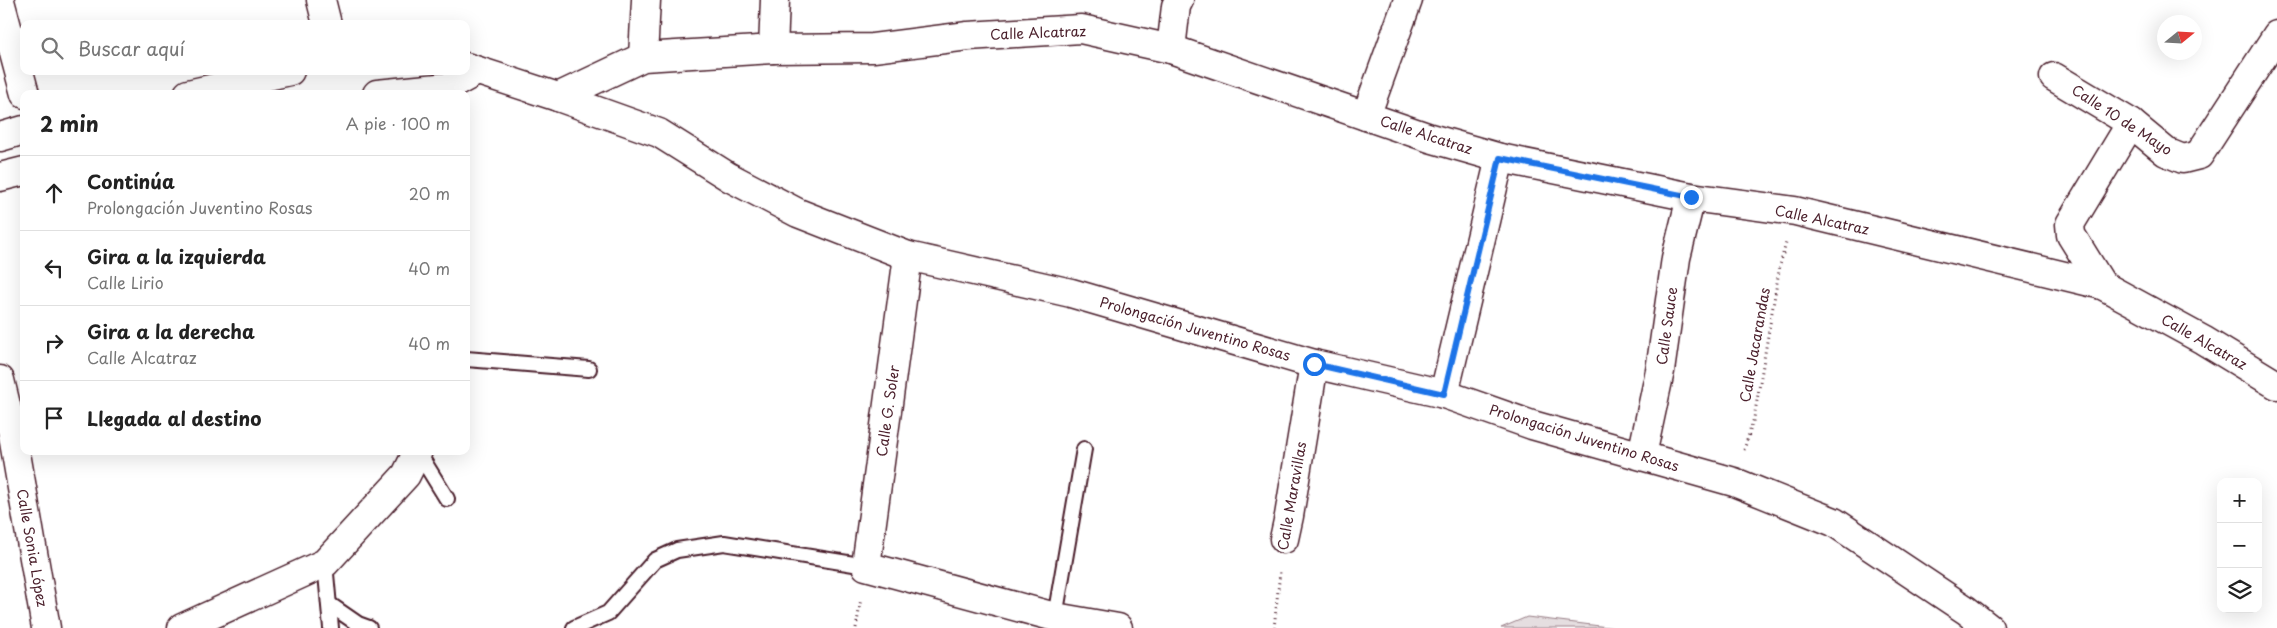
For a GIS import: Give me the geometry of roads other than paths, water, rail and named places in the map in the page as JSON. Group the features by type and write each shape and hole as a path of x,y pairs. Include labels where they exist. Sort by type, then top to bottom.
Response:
{"street":[{"path":"321,0 326,20"},
{"path":"643,57 646,0"},
{"path":"773,49 775,0"},
{"path":"1171,49 1176,6 1179,0"},
{"path":"1366,116 1408,0"},
{"path":"0,1 24,90"},
{"name":"Calle Alcatraz","path":"558,97 643,57 773,49 873,48 968,36 1081,29 1171,49 1430,138 1500,158 1691,197 1795,211 2102,285 2203,340 2277,385"},
{"name":"Calle 10 de Mayo","path":"2054,77 2131,123 2166,152 2183,158 2199,154 2277,35"},
{"name":"Prolongación Juventino Rosas","path":"472,69 659,133 729,177 798,213 908,256 1071,293 1314,364 1444,394 1532,424 1734,482 1834,522 1966,610 1989,628"},
{"path":"206,90 272,75"},
{"name":"Prolongación Juventino Rosas","path":"405,90 447,84 462,75"},
{"path":"2102,285 2071,235 2070,224 2131,123"},
{"path":"0,137 20,131"},
{"path":"1444,394 1500,158"},
{"path":"0,177 20,172"},
{"name":"Calle Sauce","path":"1642,455 1660,372 1676,258 1691,197"},
{"name":"Calle G. Soler","path":"866,566 908,256"},
{"name":"Calle Maravillas","path":"1284,539 1314,364"},
{"name":"Calle Sonia López","path":"0,380 12,430 46,628"},
{"path":"182,628 325,563 406,475 416,455"},
{"path":"866,566 1055,617 1118,628"}],"lane":[{"path":"470,359 589,369"},
{"path":"1055,617 1084,449"},
{"path":"420,455 447,499"},
{"path":"574,628 608,613 655,560 678,550 724,542 866,566"},
{"path":"325,563 332,628"},
{"path":"329,604 358,624 369,628"}]}
